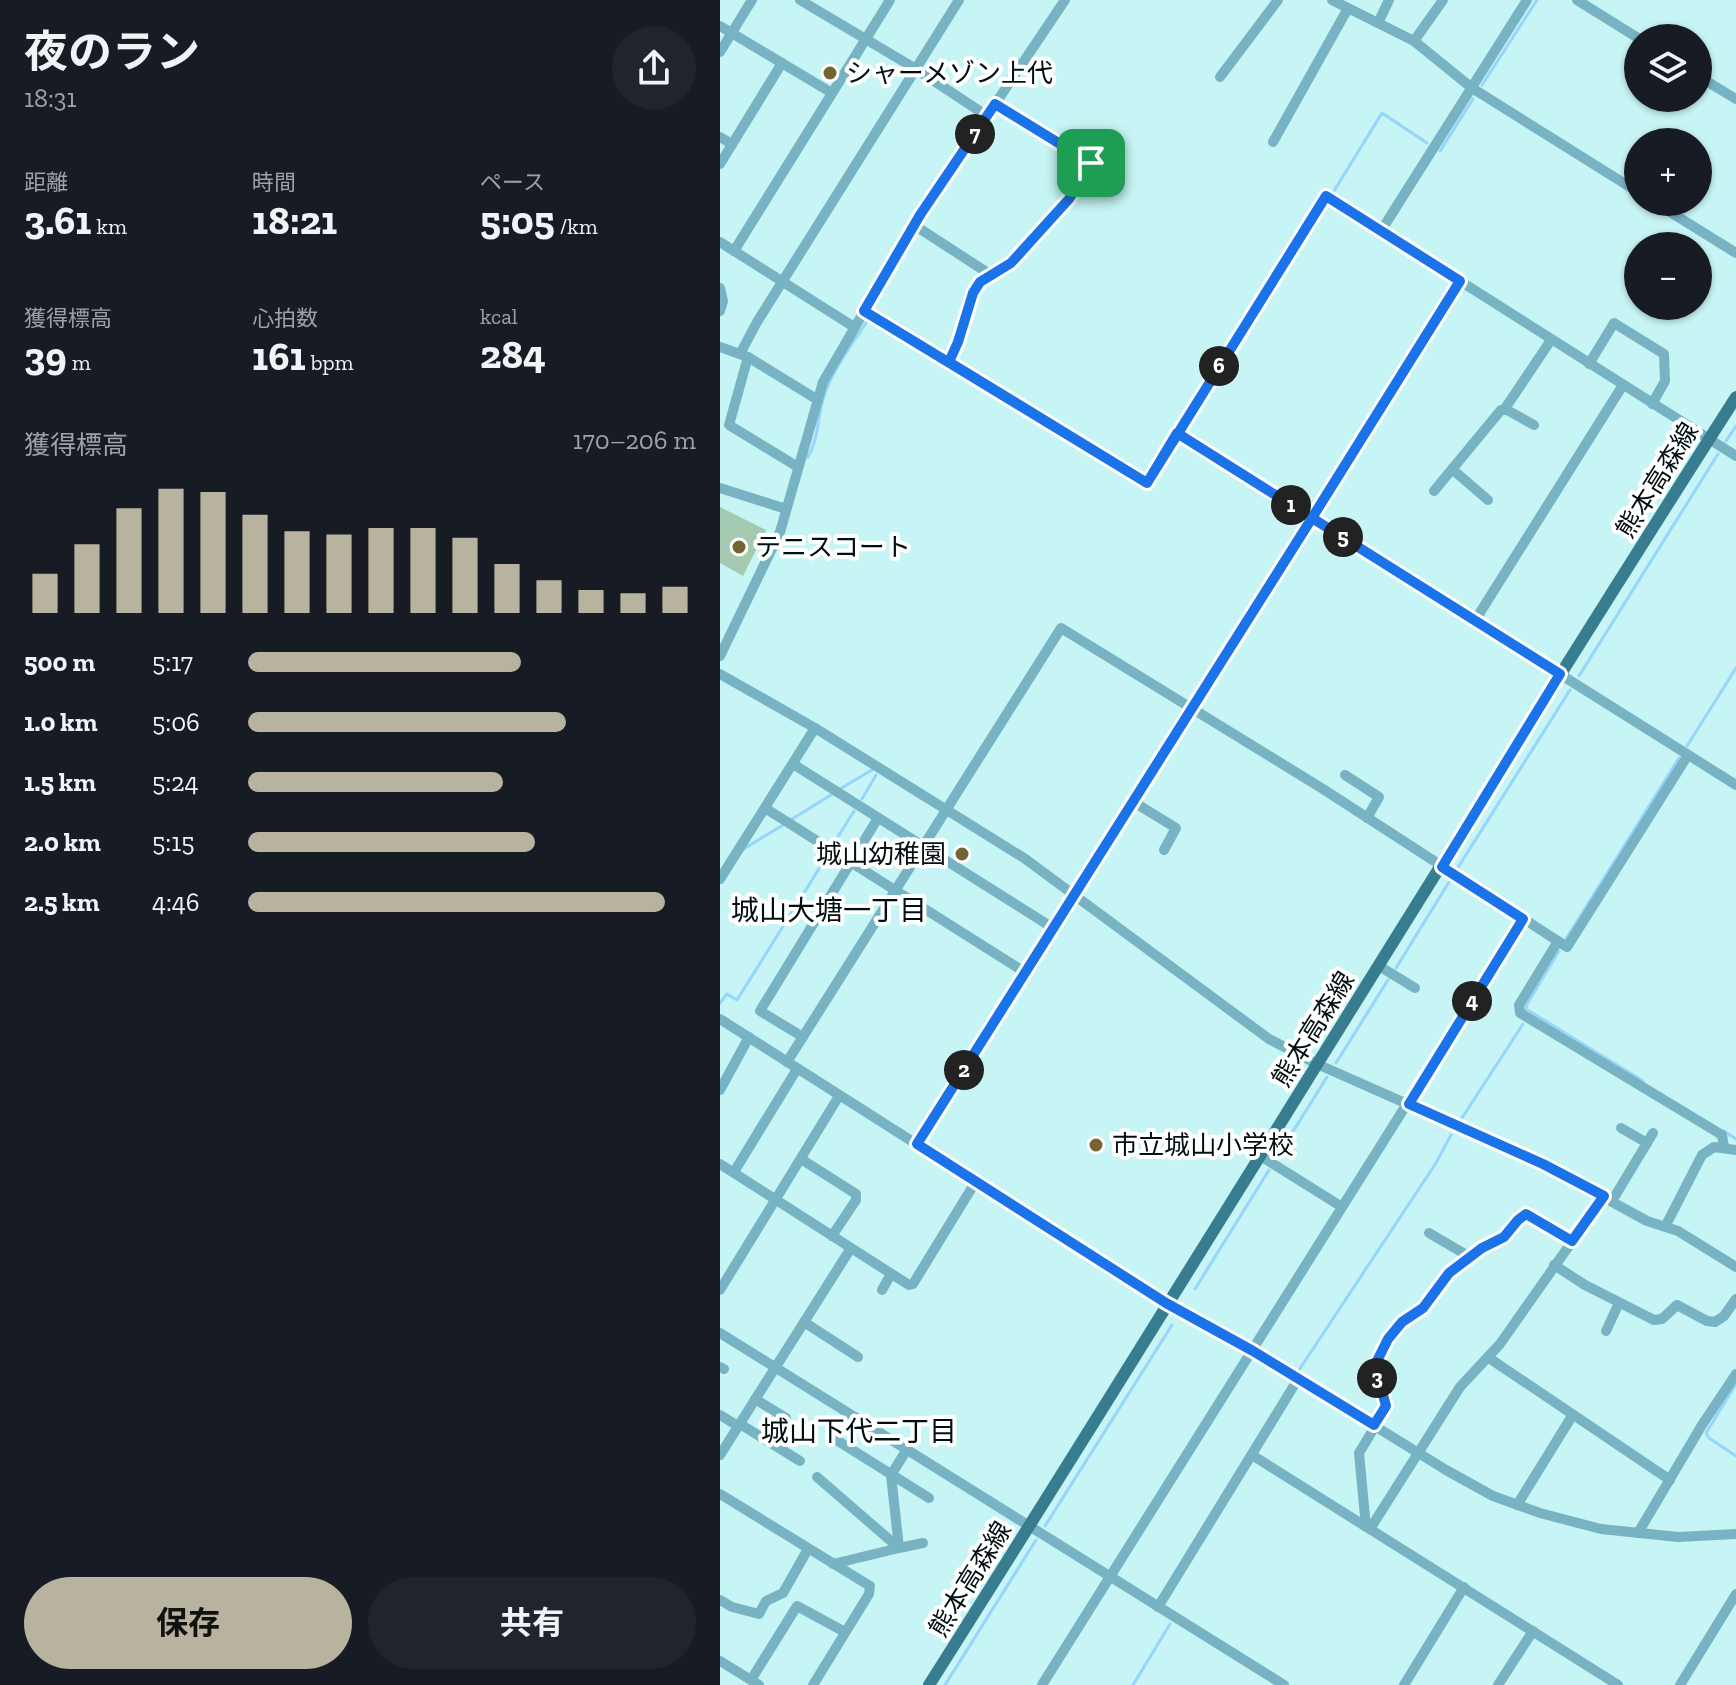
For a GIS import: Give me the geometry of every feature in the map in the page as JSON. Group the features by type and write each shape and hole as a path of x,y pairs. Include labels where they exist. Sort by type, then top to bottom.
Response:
{"main road":[{"name":"熊本高森線","path":"929,1685 1736,397"}],"street":[{"path":"720,52 752,0"},
{"path":"800,0 916,69 987,116"},
{"path":"734,251 890,0"},
{"path":"798,467 729,425 744,356 783,282 959,0"},
{"path":"720,656 780,532 823,382 914,225 1065,0"},
{"path":"1220,77 1278,0"},
{"path":"1332,0 1414,41 1472,88 1624,183"},
{"path":"1378,23 1389,0"},
{"path":"1414,41 1443,0"},
{"path":"1381,231 1527,0"},
{"path":"1577,0 1624,29"},
{"path":"1273,142 1347,10"},
{"path":"720,26 832,93"},
{"path":"720,164 782,63"},
{"path":"1712,84 1736,99"},
{"path":"949,362 973,293 980,282 1011,263 1069,199 1091,163 995,104"},
{"path":"720,137 732,144"},
{"path":"864,311 1147,483 1326,196 1736,456"},
{"path":"1677,216 1736,253"},
{"path":"914,225 993,274"},
{"path":"721,245 854,327"},
{"path":"917,1144 1460,281"},
{"path":"720,288 723,301 720,311"},
{"path":"1589,364 1614,323 1664,354 1665,381 1652,404"},
{"path":"1434,491 1472,442 1504,410 1551,340"},
{"path":"720,347 744,356 818,400"},
{"path":"1476,619 1623,385"},
{"path":"1504,410 1534,425"},
{"path":"1177,433 1736,785"},
{"path":"1452,469 1488,500"},
{"path":"720,488 786,509"},
{"path":"787,1062 1061,628 1367,818 1567,947 1688,755"},
{"path":"720,674 815,728 1024,858 1269,1039 1317,1064 1543,1164 1651,1222 1666,1225 1736,1267"},
{"path":"720,879 815,728"},
{"path":"793,764 1053,928"},
{"path":"1345,775 1379,797 1367,818"},
{"path":"1132,801 1176,828 1164,850"},
{"path":"765,808 1026,973"},
{"path":"803,1037 760,1011 853,864 878,818"},
{"path":"1042,1685 1523,919"},
{"path":"1558,941 1520,1002 1520,1013 1722,1135 1724,1147"},
{"path":"1379,966 1415,988"},
{"path":"720,1019 1166,1303 1253,1351 1493,1496 1601,1529 1678,1537 1736,1534"},
{"path":"720,1090 749,1037"},
{"path":"734,1172 797,1069"},
{"path":"720,1290 839,1096"},
{"path":"1368,1528 1460,1387 1489,1358 1554,1265 1608,1199 1650,1138 1621,1128"},
{"path":"1666,1225 1702,1155 1711,1148 1736,1150"},
{"path":"1259,1155 1342,1207"},
{"path":"801,1159 856,1194 856,1200 832,1236"},
{"path":"720,1164 909,1285 913,1284 976,1181"},
{"path":"1368,1528 1359,1453 1386,1406 1375,1370 1381,1351 1398,1326 1420,1311 1449,1273 1504,1237 1526,1214 1572,1241"},
{"path":"1429,1233 1470,1257"},
{"path":"720,1455 851,1248"},
{"path":"1554,1265 1581,1283 1654,1320 1662,1319 1677,1305 1715,1322 1724,1316 1736,1299"},
{"path":"882,1290 891,1274"},
{"path":"1606,1331 1619,1303"},
{"path":"804,1322 858,1357"},
{"path":"720,1333 1284,1685"},
{"path":"1489,1358 1670,1480"},
{"path":"1638,1533 1736,1374"},
{"path":"1158,1607 1298,1379"},
{"path":"755,1399 786,1418"},
{"path":"720,1415 800,1461"},
{"path":"1517,1505 1572,1416"},
{"path":"830,1436 929,1498"},
{"path":"899,1548 891,1475 906,1451"},
{"path":"1252,1455 1618,1685"},
{"path":"817,1477 899,1548"},
{"path":"720,1494 870,1586 871,1590 813,1685"},
{"path":"833,1564 923,1543"},
{"path":"720,1600 732,1607 759,1614 766,1601 783,1593 808,1549"},
{"path":"1404,1685 1464,1587"},
{"path":"1680,1685 1736,1594"},
{"path":"720,1661 755,1683 797,1606 845,1632"},
{"path":"1498,1685 1533,1631"}],"green space":[{"name":"テニスコート","path":"720,507 766,530 743,576 720,563"}],"waterway":[{"path":"1482,85 1537,0"},
{"path":"1440,151 1473,99"},
{"path":"1334,191 1382,113 1427,143"},
{"path":"1195,416 1307,236"},
{"path":"808,457 828,386 868,320 1009,405"},
{"path":"1021,412 1038,423"},
{"path":"1726,441 1736,426"},
{"path":"1579,676 1718,454"},
{"path":"1687,746 1736,668"},
{"path":"1457,869 1570,690"},
{"path":"1566,939 1679,758"},
{"path":"840,789 875,768"},
{"path":"862,799 876,775"},
{"path":"789,821 834,793"},
{"path":"834,843 854,811"},
{"path":"742,850 783,825"},
{"path":"720,1003 727,994 737,1000 827,856"},
{"path":"1396,968 1449,882"},
{"path":"1559,951 1526,1009 1643,1081"},
{"path":"1336,1063 1388,980"},
{"path":"1460,1121 1523,1024"},
{"path":"1277,1157 1327,1077"},
{"path":"1724,1131 1736,1139"},
{"path":"1297,1373 1436,1163 1451,1135"},
{"path":"1195,1289 1269,1170"},
{"path":"1045,1526 1172,1325"},
{"path":"1736,1384 1706,1433 1736,1456"},
{"path":"945,1685 1036,1540"},
{"path":"1133,1685 1170,1624"}],"place":[{"name":"シャーメゾン上代","path":"830,73"},
{"name":"テニスコート","path":"739,547"},
{"name":"城山幼稚園","path":"962,854"},
{"name":"市立城山小学校","path":"1096,1145"}],"district":[{"name":"城山大塘一丁目","path":"829,910"},
{"name":"城山下代二丁目","path":"859,1431"}],"route":[{"path":"1091,163 995,104 920,215 864,311 1147,483 1177,433 1326,196 1460,281 1312,518 1560,674 1442,867 1523,919 1409,1104 1543,1164 1604,1196 1572,1241 1526,1214 1504,1237 1482,1248 1449,1273 1420,1311 1398,1326 1376,1360 1375,1370 1386,1406 1374,1425 1253,1351 1166,1303 917,1144 1312,518 1177,433 1147,483 1021,404 949,362 973,293 980,282 1011,263 1069,199 1091,163"}]}
